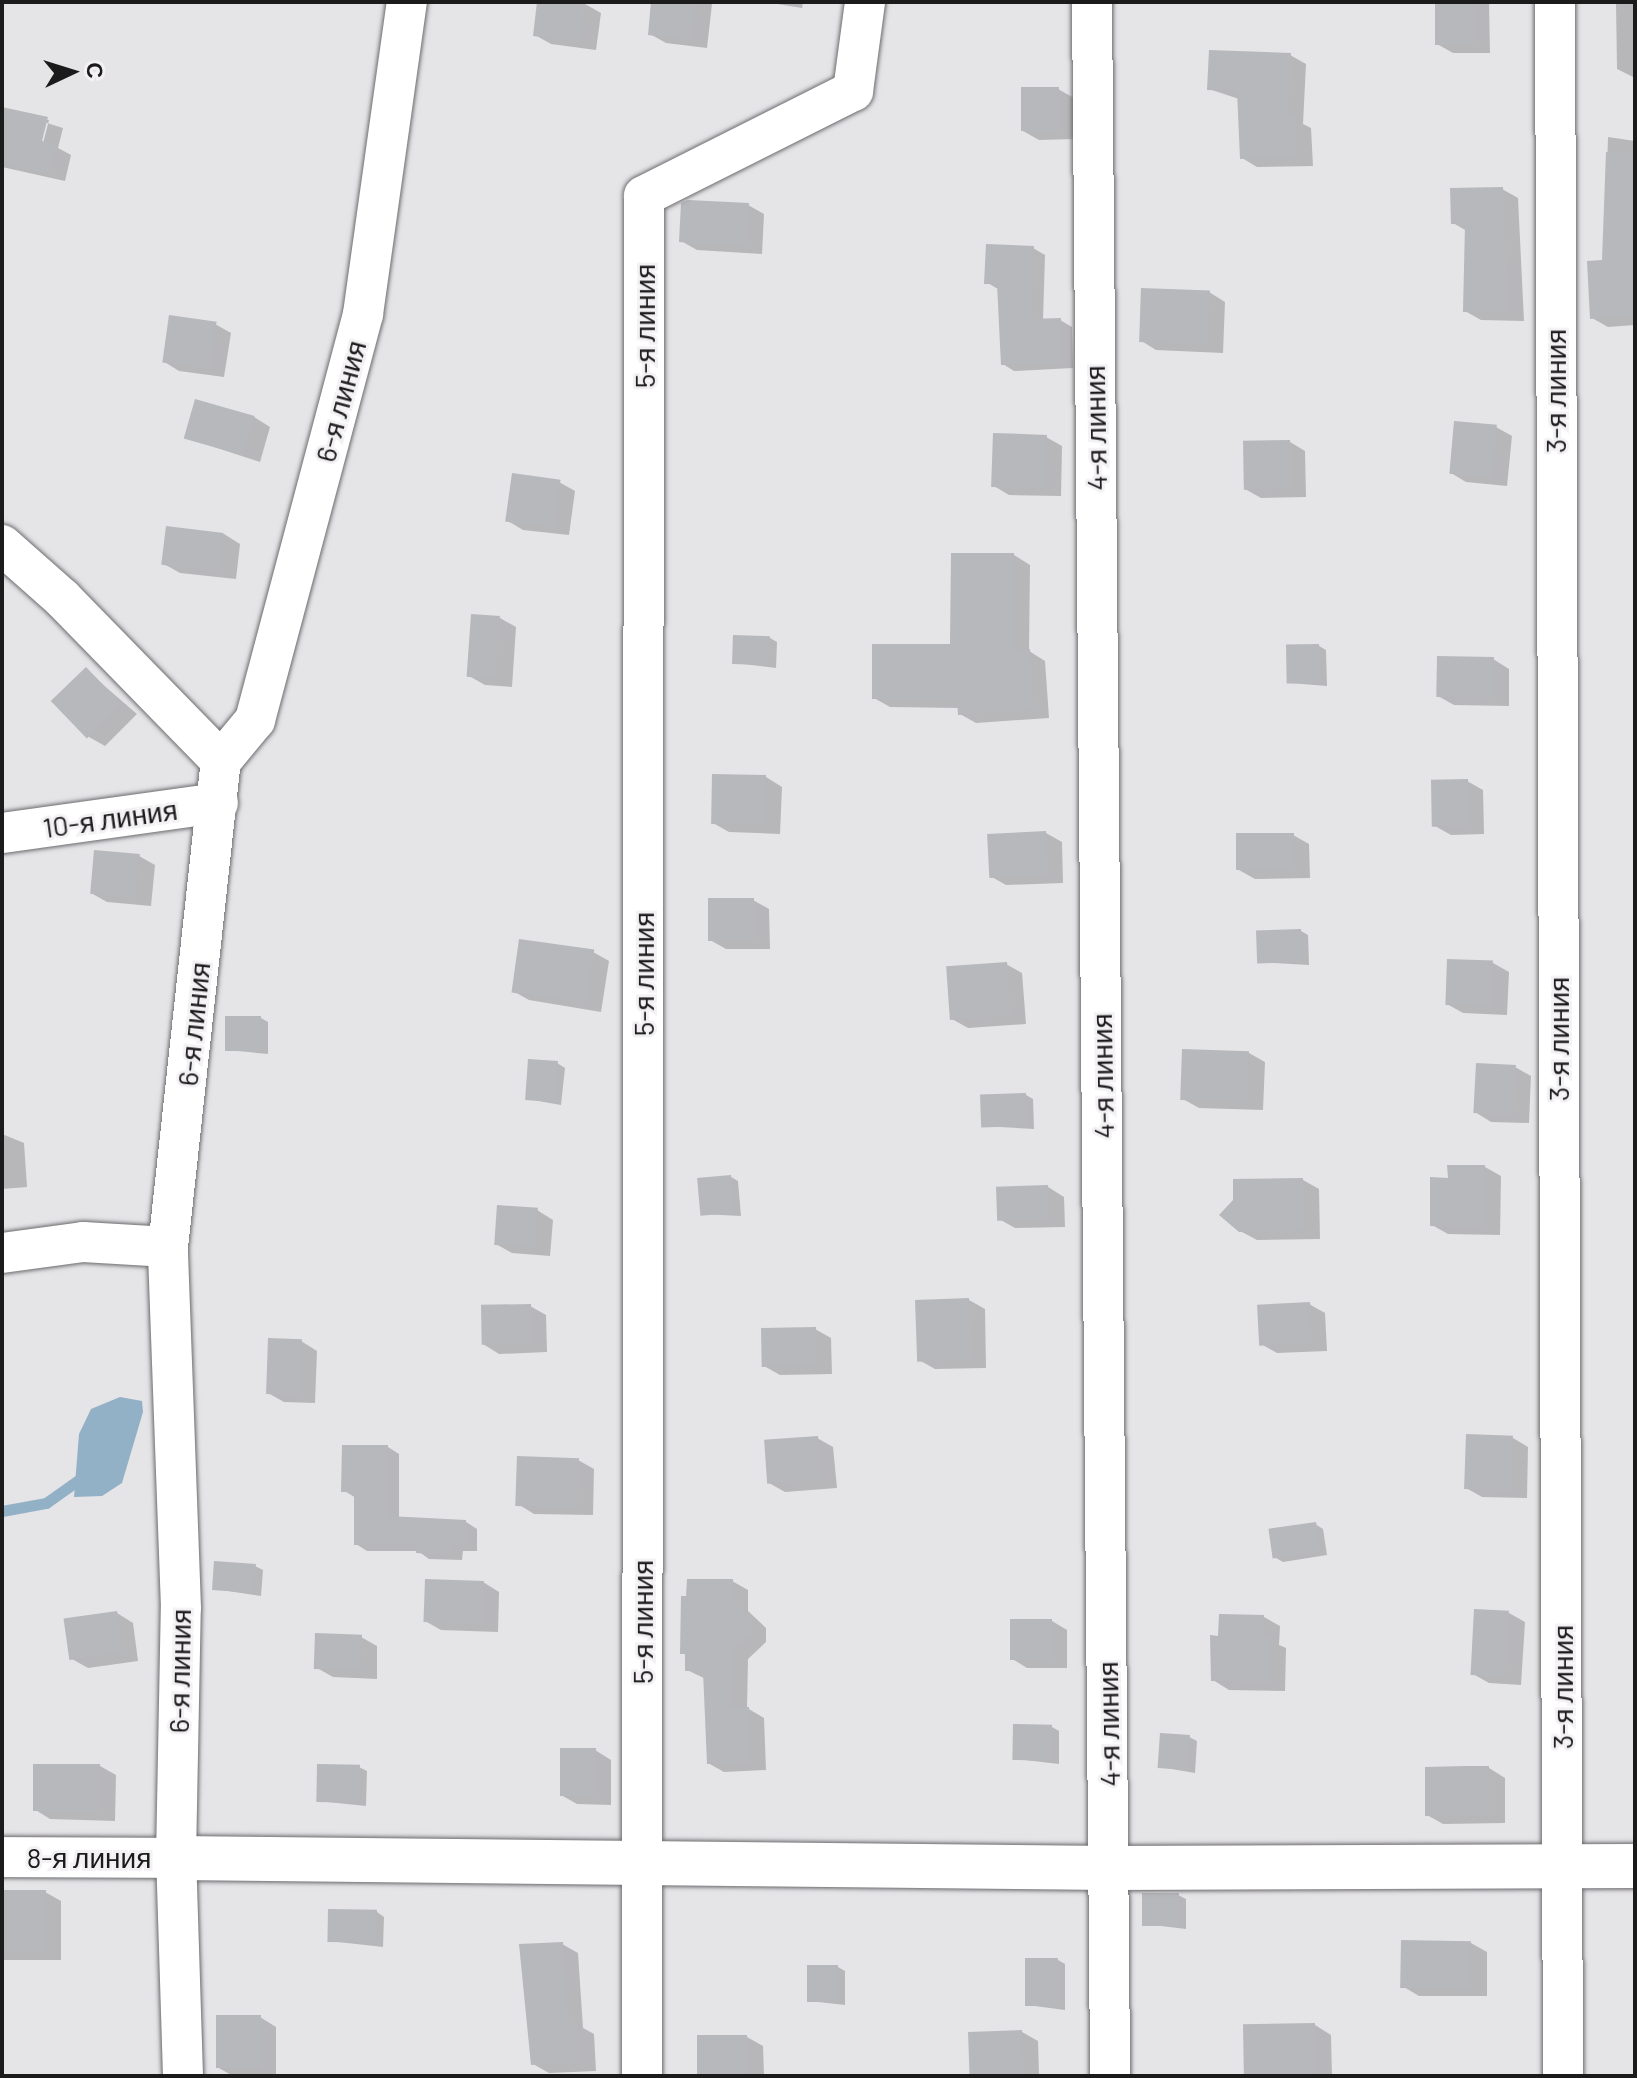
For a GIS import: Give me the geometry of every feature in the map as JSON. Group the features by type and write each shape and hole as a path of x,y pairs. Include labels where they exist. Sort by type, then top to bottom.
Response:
{"street":[{"name":"6-я линия","path":"183,2076 176,1858 181,1608 168,1247 221,761 255,720 363,314 407,2"},
{"name":"5-я линия","path":"642,2076 644,196 853,91 865,2"},
{"name":"4-я линия","path":"1092,2 1110,2076"},
{"name":"3-я линия","path":"1555,2 1563,2076"},
{"path":"2,545 62,598 221,761"},
{"name":"10-я линия","path":"2,833 218,803"},
{"path":"2,1253 83,1242 168,1247"},
{"name":"8-я линия","path":"2,1857 176,1858"},
{"path":"176,1858 1110,1868 1635,1866"}],"water":[{"path":"120,1397 142,1401 143,1412 122,1483 102,1496 74,1497 79,1434 91,1409"}],"building":[{"path":"537,2 585,2 580,42 533,36"},
{"path":"651,2 696,2 691,40 648,35"},
{"path":"1435,2 1474,2 1474,45 1435,45"},
{"path":"1209,50 1291,53 1288,117 1296,117 1297,158 1240,159 1237,91 1207,90"},
{"path":"1021,87 1059,87 1059,131 1021,131"},
{"path":"2,107 48,117 42,141 56,144 49,174 2,163"},
{"path":"1606,152 1635,153 1635,316 1590,319 1587,261 1602,260"},
{"path":"1503,187 1508,313 1463,312 1465,224 1451,224 1450,188"},
{"path":"688,200 749,203 746,246 679,242 681,203"},
{"path":"986,244 1034,246 1032,319 1061,318 1062,363 1001,365 997,284 984,284"},
{"path":"1141,288 1210,290 1208,344 1139,342"},
{"path":"169,315 217,322 210,369 162,363"},
{"path":"195,399 255,416 243,456 184,438"},
{"path":"1454,421 1497,425 1492,478 1449,474"},
{"path":"993,433 1047,435 1045,489 991,487"},
{"path":"1290,440 1291,489 1244,490 1243,441"},
{"path":"512,473 561,480 554,528 505,522"},
{"path":"166,526 224,533 219,572 161,565"},
{"path":"951,553 1014,553 1014,650 1030,649 1034,710 958,715 957,700 872,699 872,644 950,644"},
{"path":"471,614 500,616 496,679 467,677"},
{"path":"733,635 770,636 769,665 732,664"},
{"path":"1319,644 1320,683 1287,684 1286,645"},
{"path":"1437,656 1494,657 1493,698 1436,697"},
{"path":"86,667 122,704 87,738 51,701"},
{"path":"712,774 766,775 765,825 711,824"},
{"path":"1468,779 1469,826 1432,827 1431,780"},
{"path":"1046,831 1048,875 989,878 987,834"},
{"path":"1236,833 1294,833 1294,870 1236,870"},
{"path":"94,850 140,854 136,898 90,894"},
{"path":"708,898 754,898 754,941 708,941"},
{"path":"1301,929 1302,962 1257,964 1256,931"},
{"path":"519,939 594,950 587,1003 511,992"},
{"path":"1447,959 1493,961 1491,1007 1445,1005"},
{"path":"1007,962 1011,1016 950,1020 946,966"},
{"path":"225,1016 261,1016 261,1051 225,1051"},
{"path":"1182,1049 1249,1051 1247,1102 1180,1100"},
{"path":"528,1059 558,1061 555,1102 525,1100"},
{"path":"1476,1063 1516,1065 1513,1115 1473,1113"},
{"path":"1026,1093 1027,1126 981,1128 980,1095"},
{"path":"1447,1165 1485,1165 1484,1227 1430,1226 1430,1177 1448,1178"},
{"path":"731,1175 734,1213 700,1216 697,1178"},
{"path":"1303,1178 1304,1231 1239,1232 1219,1215 1233,1200 1233,1179"},
{"path":"1048,1185 1049,1219 997,1221 996,1187"},
{"path":"497,1205 538,1208 535,1248 494,1245"},
{"path":"969,1298 971,1360 917,1362 915,1300"},
{"path":"1310,1302 1312,1343 1259,1346 1257,1305"},
{"path":"531,1304 532,1344 482,1345 481,1305"},
{"path":"816,1327 817,1366 762,1367 761,1328"},
{"path":"268,1338 302,1339 300,1395 266,1394"},
{"path":"1466,1434 1513,1436 1511,1491 1464,1489"},
{"path":"818,1436 821,1480 767,1484 764,1440"},
{"path":"342,1445 388,1445 388,1516 466,1520 466,1545 451,1545 451,1555 416,1553 416,1545 354,1545 354,1492 341,1492"},
{"path":"517,1456 579,1458 577,1508 515,1506"},
{"path":"1316,1522 1320,1552 1273,1558 1268,1529"},
{"path":"214,1561 256,1564 254,1593 212,1590"},
{"path":"425,1579 484,1581 482,1624 423,1622"},
{"path":"687,1579 733,1579 733,1600 751,1618 751,1633 733,1650 731,1708 749,1707 751,1762 707,1764 703,1671 685,1671 685,1654 680,1654 681,1596 686,1596"},
{"path":"1474,1609 1509,1611 1505,1677 1471,1675"},
{"path":"117,1611 123,1653 69,1660 64,1619"},
{"path":"1219,1614 1264,1615 1264,1637 1270,1637 1270,1683 1211,1681 1210,1635 1218,1636"},
{"path":"1010,1619 1052,1619 1052,1660 1010,1660"},
{"path":"315,1633 362,1635 361,1671 314,1669"},
{"path":"1013,1724 1052,1725 1051,1761 1012,1760"},
{"path":"1160,1733 1190,1735 1187,1770 1158,1768"},
{"path":"560,1748 596,1748 596,1796 560,1796"},
{"path":"33,1764 100,1764 100,1811 33,1811"},
{"path":"317,1764 360,1765 359,1803 316,1802"},
{"path":"1489,1766 1490,1815 1425,1816 1425,1767"},
{"path":"2,1890 46,1890 46,1952 2,1952"},
{"path":"1142,1893 1179,1893 1179,1926 1142,1926"},
{"path":"328,1909 377,1910 376,1943 327,1942"},
{"path":"1401,1940 1471,1941 1470,1989 1400,1988"},
{"path":"563,1942 568,2023 578,2023 580,2063 531,2065 519,1944"},
{"path":"1025,1958 1058,1958 1058,2006 1025,2006"},
{"path":"807,1965 838,1965 838,2002 807,2002"},
{"path":"216,2015 261,2015 261,2068 216,2068"},
{"path":"1315,2023 1316,2075 1244,2076 1243,2024"},
{"path":"1022,2030 1024,2076 970,2076 968,2032"},
{"path":"697,2035 747,2035 747,2076 697,2076"}],"waterway":[{"path":"2,1511 46,1503 87,1474"}]}
